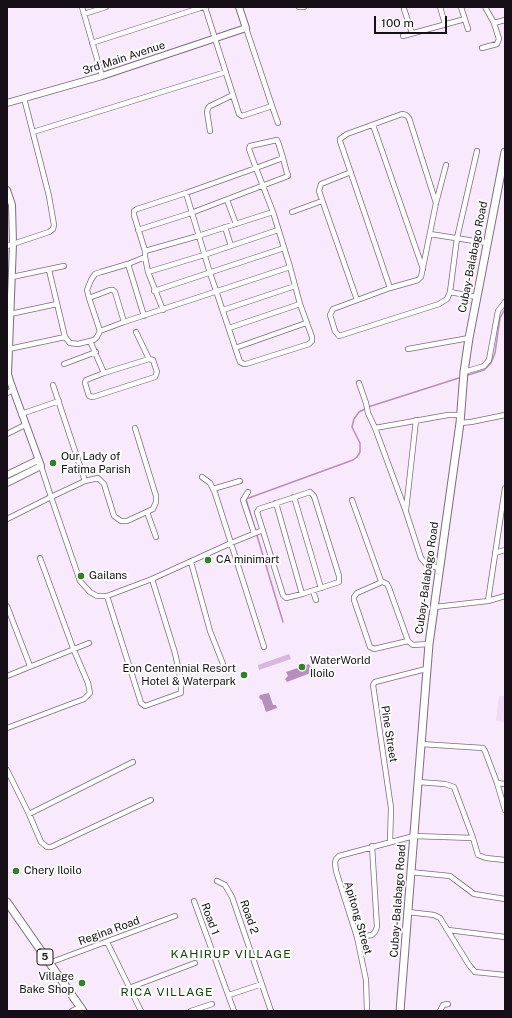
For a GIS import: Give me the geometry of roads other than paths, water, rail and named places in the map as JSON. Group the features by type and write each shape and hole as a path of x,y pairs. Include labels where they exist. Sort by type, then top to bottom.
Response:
{"main road":[{"name":"Cubay-Balabago Road","path":"400,1011 428,644 435,607 460,419 463,377 469,338 505,152"},
{"name":"5","path":"7,902 81,1009"}],"street":[{"path":"82,7 102,76"},
{"path":"84,14 106,7"},
{"path":"92,42 204,7 216,39 239,114 242,116 272,106"},
{"path":"239,7 278,123"},
{"path":"299,7 304,7"},
{"path":"440,7 445,24"},
{"path":"461,7 468,29"},
{"path":"482,48 499,42 494,23 485,7"},
{"path":"404,9 412,33"},
{"path":"403,36 465,19"},
{"path":"494,23 505,20"},
{"name":"3rd Main Avenue","path":"7,103 102,76 246,28"},
{"path":"33,132 226,72"},
{"path":"210,131 207,112 208,108 233,95"},
{"path":"10,245 49,232 53,229 54,225 49,196 24,98"},
{"path":"390,288 340,138 402,114 406,115 409,118 436,203"},
{"path":"373,125 423,269"},
{"path":"138,230 191,213 227,200 262,186 288,176 277,140 250,146 249,149 262,186 273,212 290,267 300,304 312,339 309,344 244,364 239,360 224,310 204,255 191,213 186,193"},
{"path":"446,165 436,203 421,277 418,280 390,288 335,308 330,314 335,331 339,336 448,299 457,238 476,151"},
{"path":"163,310 154,291 148,272 145,252 133,212 135,210 283,158"},
{"path":"351,172 321,184 319,191 357,300"},
{"path":"7,190 12,205 10,245 12,277 8,367 10,392 26,425 80,581 90,592 97,596 107,596 152,579 258,532"},
{"path":"227,200 236,224"},
{"path":"292,212 322,201"},
{"path":"145,252 273,212"},
{"path":"225,227 230,246"},
{"path":"148,272 278,230"},
{"path":"430,234 487,243"},
{"path":"154,291 284,248"},
{"path":"100,331 87,290 91,280 95,274 145,257"},
{"path":"128,264 144,316"},
{"path":"12,277 64,266"},
{"path":"49,270 65,336 72,344 81,344 96,337 100,331 124,322 290,267"},
{"path":"224,310 295,286"},
{"path":"89,298 113,290 115,292 124,322"},
{"path":"450,292 477,297"},
{"path":"463,377 484,366 489,360 498,311 505,302"},
{"path":"10,314 57,304"},
{"path":"230,328 300,304"},
{"path":"235,348 306,323"},
{"path":"136,332 149,359 153,360 157,372 156,377 93,397 89,396 84,383 86,380 149,359"},
{"path":"9,349 65,336"},
{"path":"408,349 469,338"},
{"path":"90,341 104,373"},
{"path":"64,364 96,352"},
{"path":"360,383 368,413 406,512 420,556 427,564 439,568"},
{"path":"53,385 85,481"},
{"path":"21,414 59,401"},
{"path":"375,428 448,415 471,422 505,415"},
{"path":"406,512 416,420"},
{"path":"7,434 26,425"},
{"path":"7,519 85,481 98,478 104,484 114,516 121,522 147,512 154,507 156,496 136,428"},
{"path":"7,475 40,463"},
{"path":"7,482 40,463"},
{"path":"202,477 210,483 213,489 264,647"},
{"path":"213,489 240,481"},
{"path":"488,601 504,504 505,488"},
{"path":"248,492 243,500 258,532 283,595 286,598 314,591 339,582 339,576 314,496 309,491 258,510 258,532"},
{"path":"294,497 321,588"},
{"path":"352,500 382,582 387,584 389,588 408,641 413,645 428,644"},
{"path":"276,503 302,594"},
{"path":"147,512 156,537"},
{"path":"495,553 505,550"},
{"path":"7,728 84,699 88,696 90,690 40,558"},
{"path":"191,562 210,631 223,664"},
{"path":"107,596 141,703 145,706 181,693 180,676 175,653 152,579"},
{"path":"382,582 357,593 354,597 370,647 374,649 408,641"},
{"path":"314,591 316,600"},
{"path":"435,607 488,601 505,596"},
{"path":"7,606 30,666"},
{"path":"7,676 73,648 89,643"},
{"name":"Pine Street","path":"390,842 391,808 373,685 376,682 426,669"},
{"path":"421,744 483,748 497,783 505,810"},
{"path":"30,814 133,762"},
{"path":"7,770 30,814 41,842 47,847 51,847 151,800"},
{"path":"418,782 445,784 454,787 478,854 486,858 505,860"},
{"path":"497,783 505,784"},
{"path":"357,937 372,935 377,927 372,846 414,836 473,838"},
{"name":"Apitong Street","path":"367,1011 366,980 357,937 336,871 335,863 339,856 372,846"},
{"path":"410,872 450,876 474,894 505,899"},
{"name":"Road 2","path":"217,881 225,885 232,897 271,1011"},
{"name":"Road 1","path":"194,901 234,1011"},
{"path":"408,912 437,916 440,918 469,965 475,972 505,975"},
{"name":"Regina Road","path":"49,963 175,916"},
{"path":"448,930 505,937"},
{"path":"107,942 141,1011"},
{"path":"129,988 195,963"},
{"path":"229,995 262,984"},
{"path":"191,1011 212,1004"},
{"path":"440,1011 443,1005 448,1004"},
{"path":"72,1011 81,1009"}],"waterway":[{"path":"465,376 484,370 491,363 495,353 500,318 505,309"},
{"path":"368,407 462,377"},
{"path":"283,622 246,499 353,460 357,457 360,452 360,443 352,427 354,419 359,412 365,409"}],"place":[{"name":"Our Lady of Fatima Parish","path":"53,463"},
{"name":"CA minimart","path":"208,560"},
{"name":"Gailans","path":"81,576"},
{"name":"WaterWorld Iloilo","path":"302,667"},
{"name":"Eon Centennial Resort Hotel & Waterpark","path":"244,675"},
{"name":"Chery Iloilo","path":"16,871"},
{"name":"Village Bake Shop","path":"82,983"}],"district":[{"name":"KAHIRUP VILLAGE","path":"231,954"},
{"name":"RICA VILLAGE","path":"167,992"}]}
